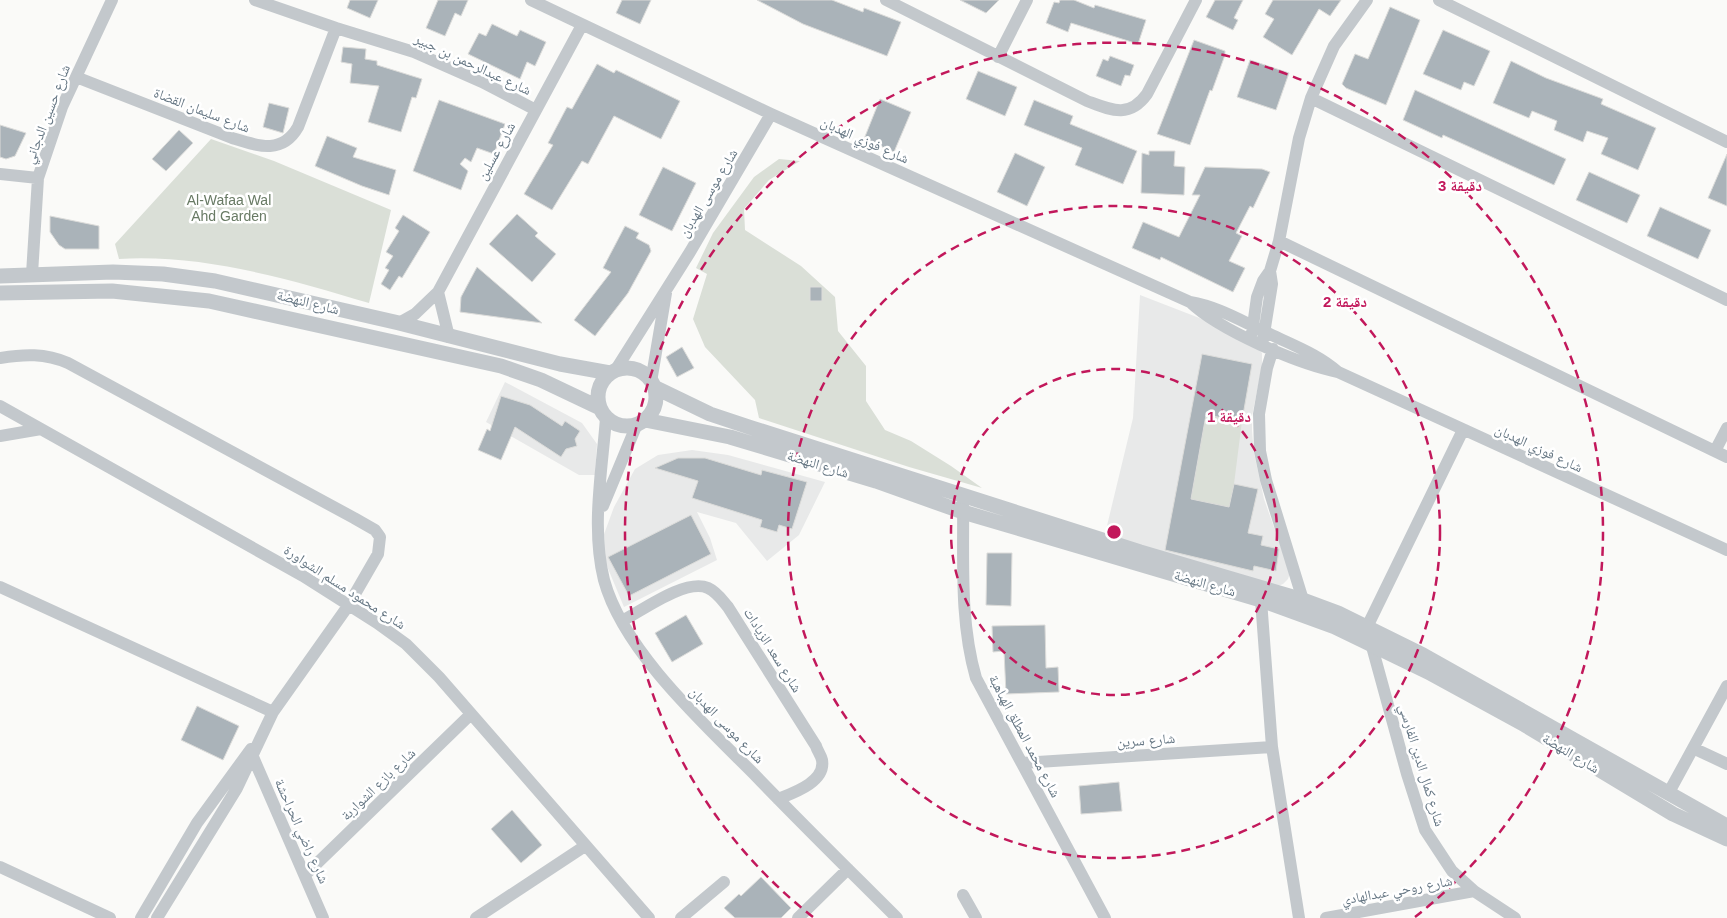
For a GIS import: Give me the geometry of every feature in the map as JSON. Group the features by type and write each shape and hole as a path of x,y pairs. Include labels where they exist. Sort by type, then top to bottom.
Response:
{"street":[{"name":"شارع حسين الدجاني","path":"32,274 38,178 62,107 112,0"},
{"name":"شارع عبدالرحمن بن جبير","path":"255,0 414,52 482,82 536,110"},
{"name":"شارع فوزي الهدبان","path":"531,0 772,114 1190,302 1206,305 1230,314 1261,338 1323,369 1338,372 1727,550"},
{"path":"886,0 1087,101 1110,110 1132,109 1141,103 1196,0"},
{"path":"998,57 1026,0"},
{"path":"1230,314 1251,306 1257,297 1262,281 1270,270 1279,241 1299,138 1311,98 1334,46 1367,0"},
{"path":"1439,0 1727,142"},
{"name":"شارع عسلين","path":"399,323 415,314 438,292 582,25"},
{"name":"شارع سليمان القضاة","path":"76,77 232,138 257,146 280,145 291,138 298,127 336,28"},
{"path":"1311,98 1727,300"},
{"name":"شارع موسى الهدبان","path":"612,372 668,286 772,114"},
{"path":"0,174 38,178"},
{"path":"1279,241 1727,457"},
{"path":"1261,338 1272,284 1270,270"},
{"name":"شارع النهضة","path":"0,276 113,272 163,274 215,281 399,323 560,364 612,372"},
{"name":"شارع موسى الهدبان","path":"653,384 668,286"},
{"name":"شارع النهضة","path":"0,293 112,291 209,301 501,366 541,380 603,413"},
{"path":"438,292 449,337"},
{"path":"1257,297 1261,338 1267,368 1259,414 1260,451 1266,480 1303,600"},
{"name":"شارع فوزي الهدبان","path":"1190,302 1203,315 1324,360 1338,372"},
{"path":"0,358 23,354 46,355 68,363 374,530 380,537 380,549 348,606 273,712 261,735 253,757 219,818 209,830 157,918"},
{"path":"631,368 639,371 653,384 655,405 641,422 621,426 603,413 598,393 604,379 612,372 631,368"},
{"name":"شارع النهضة","path":"653,384 710,414 1140,552 1303,600 1367,627 1500,697 1727,826"},
{"name":"شارع محمود مسلم الشواورة","path":"0,406 261,552 377,623 406,644 471,714 649,918"},
{"name":"شارع موسى الهدبان","path":"603,413 598,543 603,575 622,621 666,682 778,799 897,918"},
{"name":"شارع موسى الهدبان","path":"598,518 641,422"},
{"name":"شارع النهضة","path":"641,422 730,437 876,481 963,512 1261,600 1371,643 1502,712 1672,814 1727,839"},
{"path":"1715,451 1727,428"},
{"path":"0,436 41,429"},
{"path":"1367,627 1463,430"},
{"name":"شارع محمد المطلق الهباهبة","path":"963,496 964,619 976,678 1105,918"},
{"name":"شارع سعد الزيادات","path":"622,621 680,589 697,585 716,592 728,607 805,729 822,760 821,768 813,781 799,791 778,799"},
{"path":"0,586 273,712"},
{"path":"1261,600 1272,747 1300,918"},
{"name":"شارع كمال الدين الفارسي","path":"1371,643 1407,774 1425,830 1452,872 1474,892 1515,918"},
{"path":"1668,794 1695,749 1727,686"},
{"name":"شارع بازع الشواربة","path":"305,875 471,714"},
{"path":"141,918 197,823 261,735"},
{"name":"شارع سرين","path":"1022,763 1272,747"},
{"path":"1695,749 1727,764"},
{"name":"شارع راضي الحراحشة","path":"253,757 323,918"},
{"path":"197,823 209,830"},
{"path":"183,846 195,854"},
{"path":"476,918 585,846"},
{"path":"0,868 110,918"},
{"path":"798,918 848,869"},
{"path":"681,918 724,882"},
{"name":"شارع روحي عبدالهادي","path":"1326,918 1474,892"},
{"path":"963,895 976,918"}],"shaded area":[{"path":"1140,295 1202,319 1255,345 1262,353 1262,366 1252,416 1254,453 1264,499 1290,573 1288,579 1283,584 1273,588 1105,534 1133,418"},
{"path":"505,382 582,423 597,444 595,475 579,475 486,422"},
{"path":"692,450 728,455 825,482 799,535 767,561 736,523 697,512 710,538 717,560 624,607 604,559 603,537 614,507 635,469 658,455"}],"green space":[{"name":"Al-Wafaa Wal Ahd Garden","path":"211,139 274,161 391,210 369,303 277,277 214,264 151,258 119,259 115,244"},
{"path":"779,159 800,161 769,180 744,209 745,230 801,266 835,297 838,331 866,366 866,401 885,430 911,441 982,488 909,467 759,418 755,400 705,347 693,319 707,274 696,268 713,233 754,177"},
{"path":"1206,415 1242,421 1234,484 1217,563 1208,561 1218,505 1191,499"}],"building":[{"path":"350,0 378,0 370,18 347,8"},
{"path":"438,0 468,0 461,16 455,13 445,36 426,28"},
{"path":"622,0 651,0 640,24 616,13"},
{"path":"757,0 832,0 863,12 864,8 901,22 887,56 803,24"},
{"path":"960,0 999,0 986,13"},
{"path":"1060,0 1074,0 1094,8 1095,5 1146,20 1138,44 1071,23 1068,32 1046,23 1054,2 1059,3"},
{"path":"1215,0 1243,0 1234,18 1238,20 1233,30 1206,17"},
{"path":"1273,0 1341,0 1330,16 1319,9 1292,55 1263,37 1274,19 1265,14"},
{"path":"1390,7 1420,20 1386,105 1346,88 1342,84 1355,54 1368,59"},
{"path":"492,24 517,36 520,30 546,42 535,66 527,62 520,79 468,54 479,33 486,36"},
{"path":"1443,30 1490,51 1474,86 1464,82 1461,90 1423,74"},
{"path":"1194,40 1225,51 1225,55 1190,145 1157,134"},
{"path":"343,47 366,49 365,59 377,61 377,65 422,79 416,98 412,97 401,132 368,122 379,86 350,83 352,64 341,62"},
{"path":"1110,56 1134,65 1130,76 1125,75 1121,86 1096,76 1103,59 1108,61"},
{"path":"1250,60 1289,73 1276,110 1237,97"},
{"path":"1511,61 1546,78 1603,99 1601,104 1656,128 1638,170 1601,154 1608,138 1587,131 1583,142 1554,130 1557,121 1532,111 1529,118 1493,103"},
{"path":"597,64 614,73 616,70 680,101 661,139 614,116 588,164 582,161 552,210 524,194 553,145 548,143 567,107 572,109"},
{"path":"978,71 1017,87 1005,116 966,99"},
{"path":"1415,90 1566,159 1554,185 1443,135 1442,138 1403,120"},
{"path":"880,99 911,112 894,152 864,139"},
{"path":"439,100 505,124 494,154 477,148 471,162 465,158 460,164 468,171 461,190 413,171"},
{"path":"1034,100 1073,116 1070,124 1137,151 1123,184 1075,165 1082,148 1024,125"},
{"path":"269,103 289,108 283,133 263,127"},
{"path":"0,125 26,133 15,156 6,159 0,157"},
{"path":"179,130 193,143 166,171 152,159"},
{"path":"327,136 357,148 353,157 396,170 389,195 315,166"},
{"path":"1149,151 1175,151 1174,166 1185,167 1184,195 1141,193 1142,153 1149,155"},
{"path":"1015,153 1045,167 1027,206 997,192"},
{"path":"1727,154 1727,206 1708,198"},
{"path":"663,167 696,183 672,231 639,215"},
{"path":"1205,167 1262,169 1270,172 1253,208 1250,206 1236,233 1242,236 1229,261 1245,268 1233,292 1161,257 1160,260 1132,248 1143,222 1179,237 1200,195 1192,195"},
{"path":"1589,172 1640,195 1627,223 1576,200"},
{"path":"1660,207 1711,230 1698,259 1647,236"},
{"path":"517,214 538,233 535,236 556,254 532,282 489,244"},
{"path":"403,215 430,232 402,278 399,276 390,290 381,284 389,270 385,268 393,256 386,252 399,231 395,228"},
{"path":"50,216 99,226 99,249 65,249 59,245 50,232"},
{"path":"625,226 639,233 636,238 649,245 651,251 628,293 595,336 574,320 611,272 603,268"},
{"path":"477,267 542,323 460,312 461,297"},
{"path":"810,287 822,287 822,301 810,301"},
{"path":"682,347 694,368 677,377 666,357"},
{"path":"1202,354 1252,364 1242,421 1206,415 1191,499 1229,507 1234,484 1258,489 1248,533 1263,536 1261,545 1279,549 1276,571 1254,566 1253,571 1165,550"},
{"path":"501,396 530,405 562,426 565,421 580,431 575,439 577,446 566,449 561,457 515,427 501,460 478,450 487,429 490,431"},
{"path":"678,458 705,458 761,475 762,470 807,482 792,529 779,525 777,532 760,527 762,520 692,498 698,481 655,468"},
{"path":"691,515 711,554 629,596 608,557"},
{"path":"987,553 1012,553 1011,606 986,605"},
{"path":"686,615 703,644 672,662 655,633"},
{"path":"1045,625 1046,668 1058,667 1059,692 1006,694 1004,651 993,652 992,626"},
{"path":"197,706 239,726 223,760 181,740"},
{"path":"1119,782 1122,811 1081,814 1079,786"},
{"path":"512,810 542,845 521,863 491,829"},
{"path":"761,877 791,908 781,918 735,918 724,908 739,894 741,896"}]}
